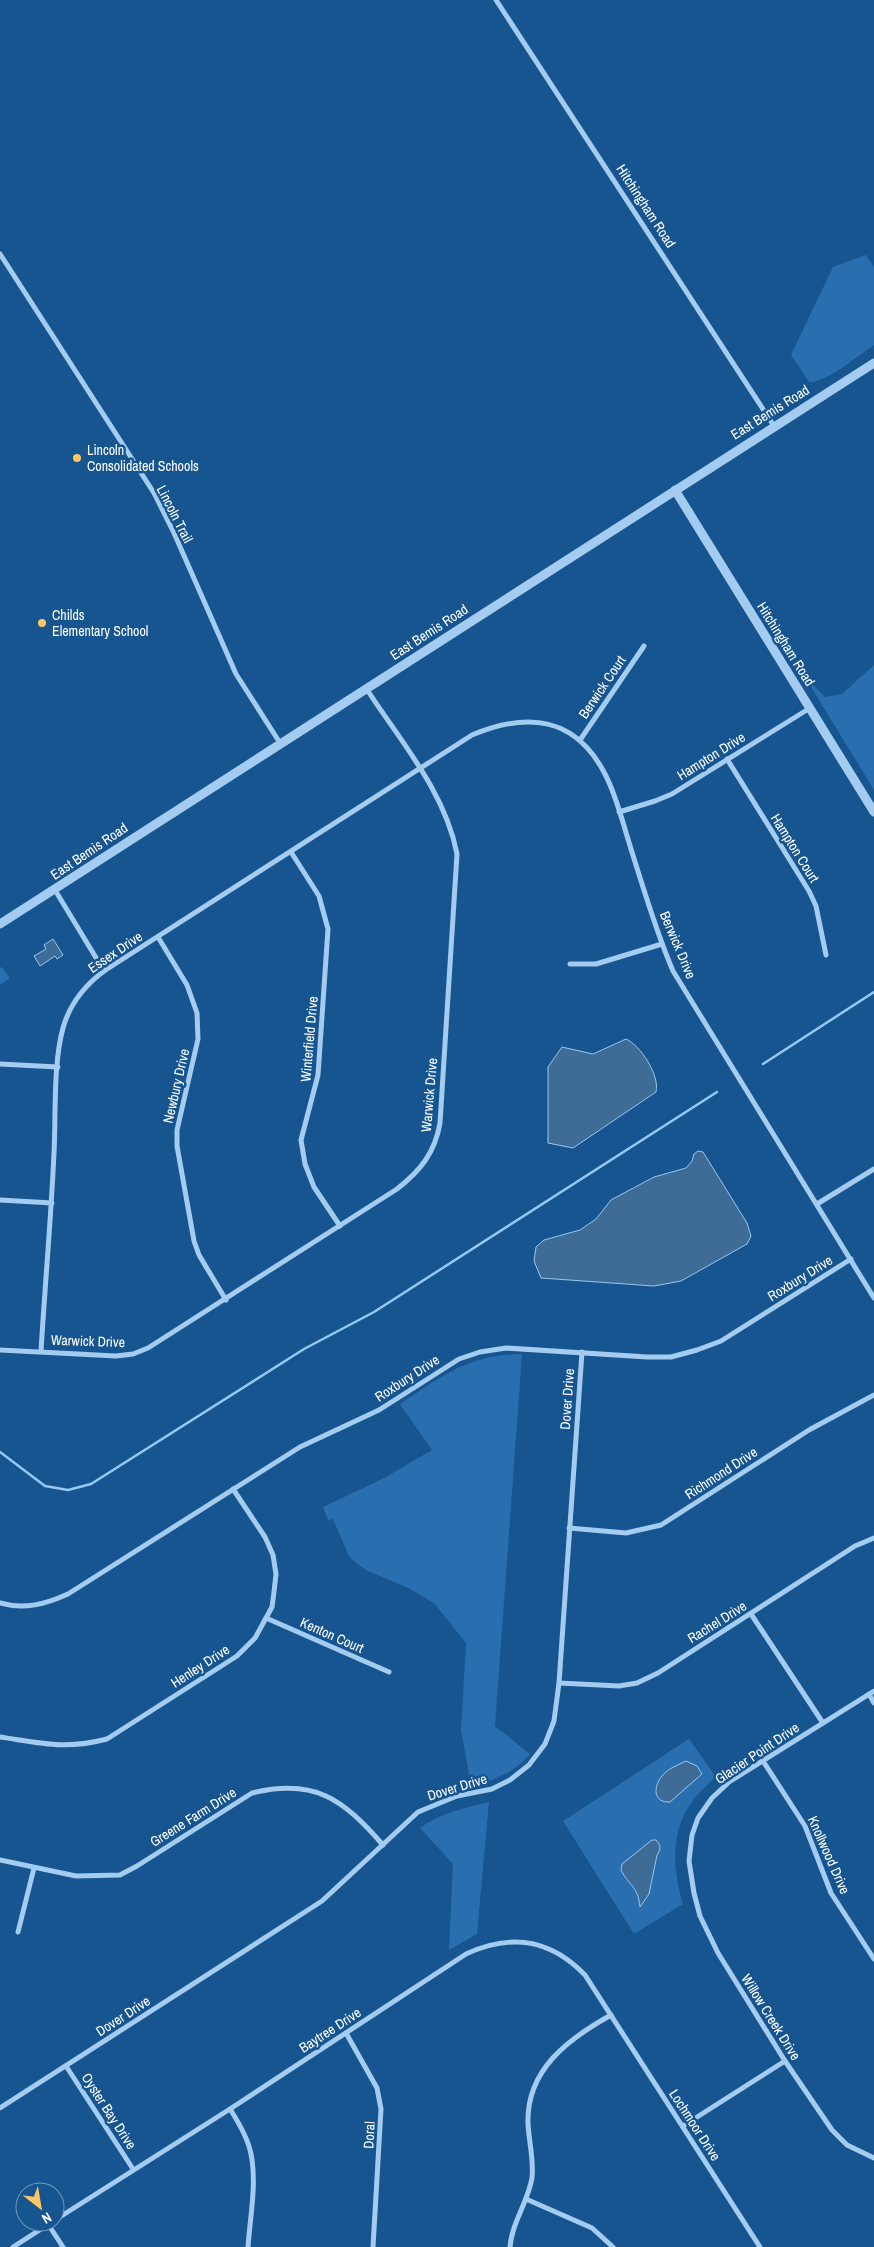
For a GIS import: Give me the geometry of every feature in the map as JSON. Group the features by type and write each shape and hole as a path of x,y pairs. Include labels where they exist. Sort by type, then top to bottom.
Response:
{"street":[{"name":"Hitchingham Road","path":"496,0 774,426"},
{"name":"Lincoln Trail","path":"0,254 154,494 171,527 236,674 280,743"},
{"name":"East Bemis Road","path":"0,924 874,363"},
{"name":"Hitchingham Road","path":"675,490 874,812"},
{"name":"Berwick Court","path":"580,740 644,646"},
{"name":"Warwick Drive","path":"0,1350 116,1356 133,1354 165,1339 397,1189 414,1176 427,1160 437,1141 440,1123 457,854 447,815 421,770 366,688"},
{"name":"Hampton Drive","path":"619,812 672,794 810,708"},
{"name":"Berwick Drive","path":"421,770 472,736 504,723 530,722 553,726 563,729 580,740 596,759 605,775 662,944 673,971 874,1298"},
{"name":"Hampton Court","path":"727,760 809,891 816,906 826,955"},
{"name":"Essex Drive","path":"41,1351 52,1204 58,1067 63,1029 74,1000 88,983 104,971 421,770"},
{"name":"Winterfield Drive","path":"292,852 318,896 328,929 318,1075 301,1140 305,1164 314,1187 340,1226"},
{"path":"55,890 104,971"},
{"name":"Newbury Drive","path":"158,937 188,985 197,1013 198,1039 177,1130 177,1146 194,1241 199,1255 226,1300"},
{"path":"570,964 596,964 662,944"},
{"path":"0,1064 58,1067"},
{"path":"817,1204 874,1169"},
{"path":"0,1200 52,1204"},
{"name":"Roxbury Drive","path":"0,1603 10,1606 29,1606 50,1602 68,1594 300,1447 379,1410 459,1359 480,1352 506,1348 671,1357 721,1341 851,1259"},
{"name":"Dover Drive","path":"0,2108 322,1901 418,1812 457,1796 492,1789 510,1780 529,1765 545,1744 554,1721 582,1352"},
{"name":"Richmond Drive","path":"570,1528 626,1533 662,1524 809,1430 874,1395"},
{"name":"Henley Drive","path":"0,1737 57,1746 84,1745 107,1739 237,1656 255,1638 272,1607 276,1574 273,1555 266,1538 233,1489"},
{"name":"Rachel Drive","path":"558,1684 619,1686 637,1683 658,1673 855,1546 874,1538"},
{"path":"751,1614 823,1723"},
{"name":"Kenton Court","path":"266,1618 389,1672"},
{"path":"871,1693 874,1703"},
{"name":"Glacier Point Drive","path":"689,1861 692,1836 698,1818 712,1798 729,1782 871,1693"},
{"name":"Knollwood Drive","path":"763,1761 805,1826 831,1893 874,1959"},
{"name":"Greene Farm Drive","path":"0,1860 76,1876 120,1875 252,1793 269,1789 294,1787 318,1792 337,1801 383,1845"},
{"name":"Willow Creek Drive","path":"689,1861 700,1916 718,1953 785,2061 840,2139 856,2151 874,2158"},
{"path":"18,1932 34,1868"},
{"name":"Baytree Drive","path":"65,2213 230,2109 466,1954 482,1947 510,1942 537,1944 561,1953 585,1975 611,2015"},
{"path":"510,2247 517,2219 526,2199 533,2166 528,2105 535,2084 560,2049 572,2039 611,2015"},
{"name":"Lochmoor Drive","path":"611,2015 760,2247"},
{"name":"Doral","path":"346,2033 377,2088 381,2109 373,2247"},
{"path":"683,2126 785,2061"},
{"name":"Oyster Bay Drive","path":"66,2066 133,2169"},
{"path":"230,2109 246,2138 251,2154 253,2174 248,2247"},
{"path":"526,2199 592,2228 613,2247"},
{"path":"13,2247 36,2232"},
{"path":"55,2232 63,2247"}],"shaded area":[{"path":"866,255 874,267 874,345 833,373 816,381 809,382 791,355 833,267"},
{"path":"761,605 815,687 825,697 842,694 874,665 874,790"},
{"path":"53,939 63,955 57,959 55,956 40,966 34,956 46,949 44,945"},
{"path":"2,967 10,978 0,985 0,968"},
{"path":"626,1039 637,1047 648,1061 655,1077 656,1092 573,1148 548,1143 548,1067 562,1047 593,1054"},
{"path":"698,1151 703,1152 747,1223 751,1236 747,1244 681,1281 654,1286 541,1278 534,1261 536,1247 544,1240 580,1230 596,1219 611,1200 654,1177 686,1168 692,1161 694,1154"},
{"path":"522,1354 495,1726 530,1754 524,1761 504,1775 471,1786 461,1730 466,1643 434,1603 408,1588 366,1570 356,1563 349,1556 333,1519 328,1520 323,1507 384,1478 432,1450 400,1404 429,1384 471,1362 503,1355"},
{"path":"689,1739 716,1777 696,1796 686,1811 677,1836 675,1863 683,1904 634,1934 563,1821"},
{"path":"686,1761 697,1766 702,1774 670,1802 660,1800 656,1794 659,1780 667,1771"},
{"path":"489,1802 477,1934 449,1950 453,1864 420,1828 436,1818"},
{"path":"652,1840 658,1842 660,1849 649,1894 640,1907 635,1890 621,1870 622,1864"}],"waterway":[{"path":"763,1064 874,992"},
{"path":"0,1452 45,1486 68,1490 91,1484 304,1349 374,1312 717,1092"}],"place":[{"name":"Lincoln Consolidated Schools","path":"77,458"},
{"name":"Childs Elementary School","path":"42,623"}]}
